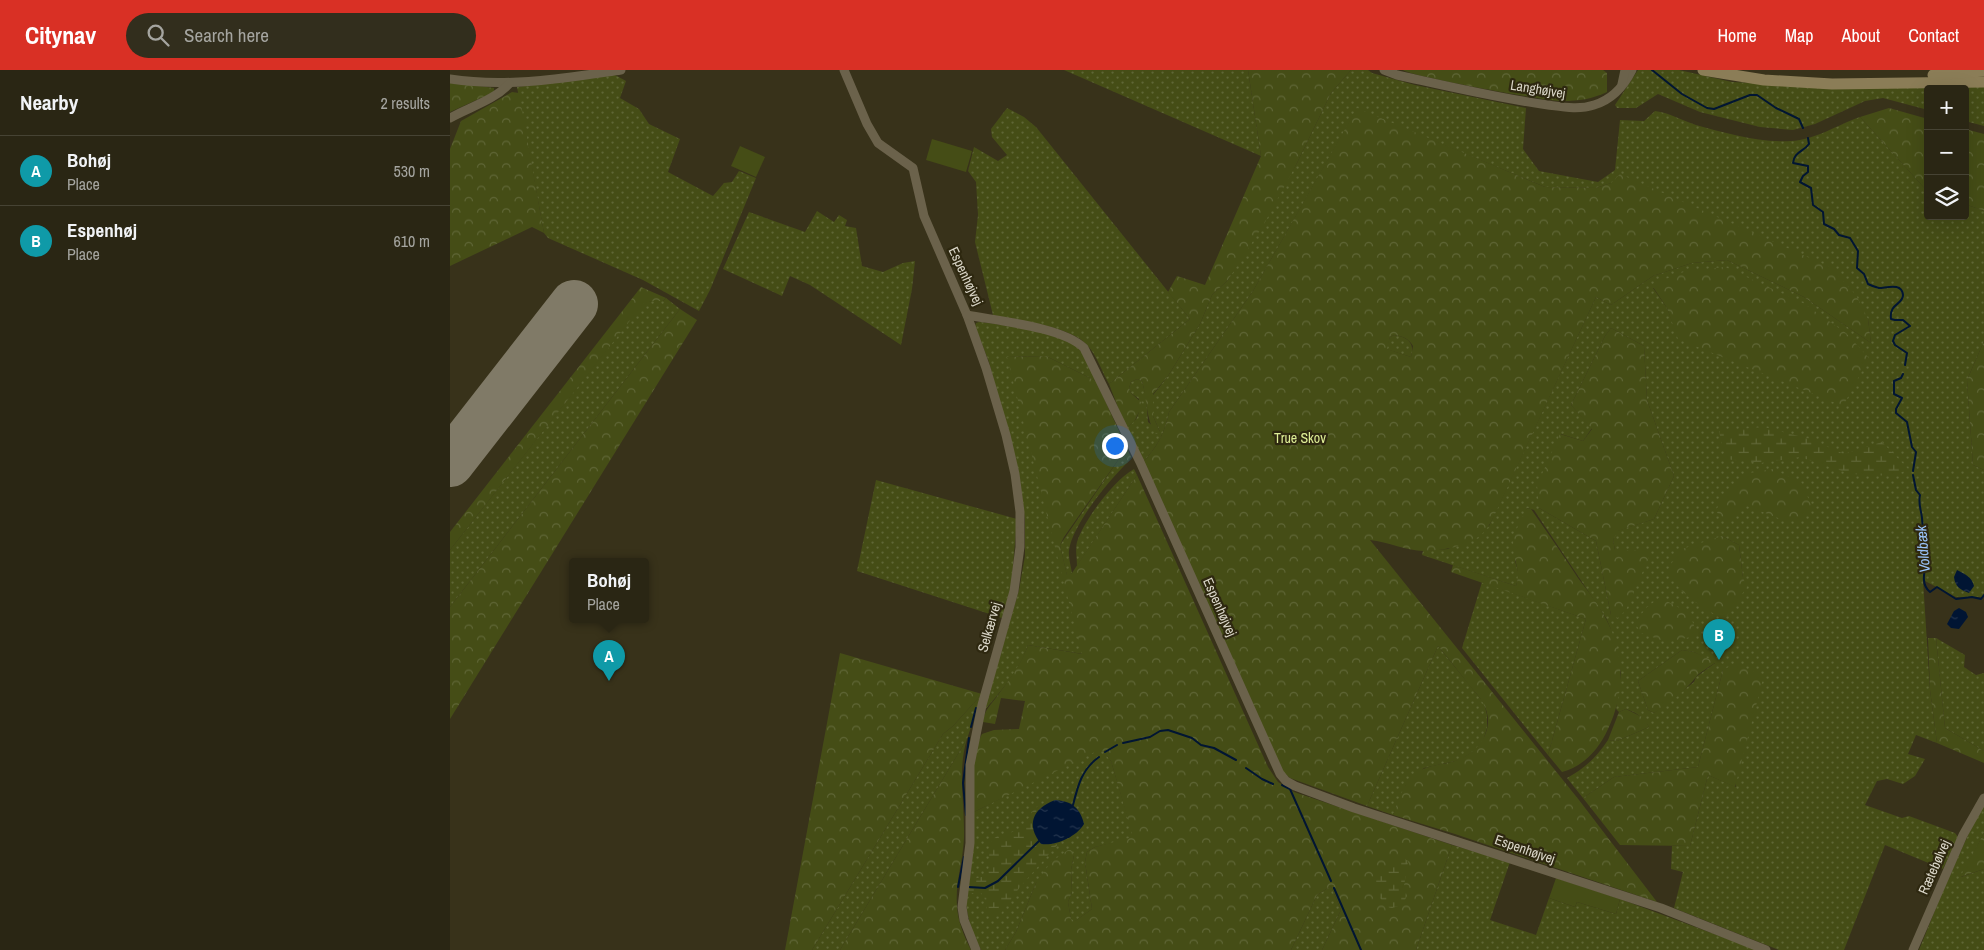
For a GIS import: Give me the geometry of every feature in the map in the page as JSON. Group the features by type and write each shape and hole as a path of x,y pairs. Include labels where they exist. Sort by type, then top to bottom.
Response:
{"street":[{"path":"450,79 509,84 621,70"},
{"name":"Espenhøjvej","path":"844,70 867,124 878,143 913,168 924,216 967,315 1056,333 1074,340 1084,348 1140,462 1280,774 1286,781 1354,808 1661,908 1766,950"},
{"name":"Langhøjvej","path":"1384,70 1397,75 1518,101 1572,108 1584,108 1604,102 1628,79 1632,70"},
{"path":"1622,84 1625,70"},
{"path":"1703,70 1764,80 1824,84 1984,82"},
{"path":"1739,70 1797,77 1831,78 1921,76 1984,71"},
{"path":"450,118 493,97 509,84"},
{"name":"Selkærvej","path":"967,315 1006,434 1015,474 1020,512 1020,547 1014,591 982,705 970,765 970,844 962,907 964,920 976,950"},
{"name":"Rætebølvej","path":"1913,950 1963,835 1984,798"}],"green space":[{"path":"1064,70 1248,70 1261,156"},
{"path":"1248,70 1351,70 1331,93 1297,163 1264,224 1228,280 1212,295 1200,324 1168,376 1153,394 1153,416 1160,432 1156,434 1150,423 1142,381 1137,379 1131,382 1129,388 1131,393 1143,404 1134,422 1126,428 1109,384 1190,319 1168,292 1177,276 1205,285 1261,156"},
{"path":"1351,70 1368,70 1372,73 1415,85 1526,108 1523,149 1539,171 1598,182 1615,170 1620,120 1644,121 1655,111 1696,125 1731,134 1779,141 1809,138 1860,117 1924,188 1924,220 1969,220 1969,205 1984,211 1984,341 1967,380 1973,465 1984,470 1984,597 1956,597 1923,580 1930,690 1937,743 1916,735 1908,754 1925,759 1915,776 1903,784 1887,779 1877,781 1865,805 1902,818 1909,816 1955,833 1958,837 1943,869 1885,845 1844,950 1779,950 1674,908 1683,872 1671,869 1672,846 1690,846 1708,775 1736,787 1723,670 1698,767 1614,777 1583,798 1567,778 1590,762 1608,740 1617,741 1649,727 1642,718 1633,712 1626,709 1619,712 1616,709 1621,673 1606,618 1534,510 1527,508 1515,561 1519,575 1516,586 1422,555 1423,551 1448,549 1489,526 1596,297 1611,305 1653,276 1692,263 1727,260 1804,297 1871,343 1868,319 1611,183 1596,188 1545,187 1357,109 1253,291 1169,412 1160,439 1143,462 1126,428 1134,422 1139,413 1139,399 1131,393 1129,388 1131,382 1137,379 1142,381 1146,397 1148,422 1160,432 1153,416 1153,395 1168,376 1200,324 1212,295 1228,280 1297,163 1331,93","holes":["1653,288 1803,303 1679,339 1667,308","1611,328 1644,346 1647,400 1674,476 1654,519 1617,531 1613,540 1615,550 1644,550 1611,615 1596,541 1539,508 1561,434 1583,441 1592,428 1571,405 1605,336","1722,536 1739,545 1743,578","1682,650 1694,652 1715,663 1654,713 1648,710 1638,681"]},
{"path":"1403,70 1603,70 1607,73 1607,92 1580,100 1550,100 1452,82"},
{"path":"1638,70 1679,70 1732,82 1834,87 1924,86 1924,109 1883,98 1865,101 1815,124 1793,130 1760,127 1700,112 1658,94 1636,108 1617,108 1615,105"},
{"path":"615,75 626,81 620,98 639,109 649,124 680,139 668,172 713,196 724,183 732,182 739,171 756,178 710,290 699,311 643,280 548,238 544,233 517,87"},
{"path":"450,82 494,88 494,92 450,112"},
{"path":"1969,86 1984,86 1984,126 1969,122"},
{"path":"512,92 519,93 544,233 532,227 450,266 450,149 461,121"},
{"path":"1007,108 1024,117 1036,127 1190,319 1109,384 1094,354 1080,339 1058,329 993,315 975,242 978,215 976,182 968,171 974,147 998,161 1007,155 992,137 991,129"},
{"name":"True Skov","path":"1357,108 1545,187 1596,188 1611,183 1620,174 1830,267 1856,295 1868,319 1871,343 1804,297 1727,260 1692,263 1653,276 1611,305 1596,297 1496,512 1483,533 1462,545 1431,551 1411,550 1370,540 1579,800 1657,902 1393,815 1404,788 1414,775 1425,768 1454,761 1468,755 1475,750 1485,736 1488,720 1487,711 1482,701 1438,646 1367,806 1290,778 1283,772 1143,462 1160,439 1169,412 1253,291","holes":["1394,335 1403,337 1413,346 1411,357 1387,349 1390,337"]},
{"path":"1889,108 1924,118 1924,188 1860,117"},
{"path":"1969,130 1984,134 1984,211 1969,205"},
{"path":"932,139 972,151 966,172 926,160"},
{"path":"740,146 765,157 756,177 731,166"},
{"path":"817,211 834,222 839,215 847,220 845,226 856,228 862,266 883,272 903,263 915,261 912,289 901,345 810,285 790,276 782,296 723,269 749,212 805,232"},
{"path":"1725,267 1803,303 1846,333 1869,358 1843,406 1678,339 1667,308 1653,287 1653,284 1686,271"},
{"path":"641,287 666,298 663,301 652,301 643,304 450,550 450,532"},
{"path":"666,298 680,309 450,607 450,550 643,303 663,301"},
{"path":"680,309 697,320 450,719 450,607"},
{"path":"979,322 1029,329 1067,340 1082,352 1096,381 1046,356 1008,357 1083,654 1028,645 1015,672 983,712 1019,590 1025,556 1025,519 1019,476 989,362 975,326"},
{"path":"1611,328 1644,346 1647,400 1674,476 1654,519 1618,531 1613,540 1615,550 1644,550 1650,555 1626,610 1618,618 1611,615 1596,541 1539,508 1537,485 1560,434 1583,441 1592,429 1571,405 1605,336"},
{"path":"1394,335 1407,339 1411,344 1411,357 1386,349 1390,337"},
{"path":"1984,341 1984,470 1973,465 1967,380"},
{"path":"1046,356 1096,381 1131,457 1128,462 1123,453 1064,537 1060,545 1067,575 1072,573 1137,475 1268,767 1278,782 1294,792 1452,845 1416,950 1322,950 1341,910 1331,886 1317,895 1291,950 1005,950 1016,932 1036,883 1051,862 1068,850 1071,850 1074,855 1071,870 1072,892 1068,902 1071,919 1075,921 1092,909 1085,862 1087,852 1095,847 1133,837 1111,761 1101,749 974,812 974,762 978,742 982,734 994,730 1019,729 1025,701 1001,698 995,724 983,722 985,714 1015,671 1028,645 1082,654 1007,357"},
{"path":"1764,427 1810,439 1844,454 1882,442 1908,469 1894,476 1851,474 1800,457 1761,463 1725,459 1719,431"},
{"path":"1123,453 1128,462 1093,503 1077,528 1069,550 1072,573 1067,576 1060,545"},
{"path":"1134,469 1137,475 1077,566 1076,545 1086,523 1109,491 1126,474"},
{"path":"1773,469 1802,483 1811,505 1804,519 1786,521 1747,506 1728,520 1719,516 1716,510 1723,498 1744,474"},
{"path":"876,480 1017,519 1011,590 1002,618 857,571"},
{"path":"1527,508 1531,509 1600,609 1612,632 1619,660 1620,688 1618,702 1614,716 1604,736 1590,756 1577,766 1562,772 1548,755 1586,619 1451,572 1453,565 1516,586 1518,570 1513,541"},
{"path":"1722,536 1739,545 1743,578 1747,587 1724,620 1699,605 1684,593 1672,579 1668,570 1679,550"},
{"path":"1482,582 1586,619 1548,755 1462,648"},
{"path":"1659,598 1679,607 1689,616 1695,628 1696,636 1666,642 1641,633 1635,623 1646,608"},
{"path":"1928,638 1936,638 1945,728 1984,751 1984,763 1937,743 1930,690"},
{"path":"1936,638 1965,655 1964,667 1976,675 1984,673 1984,751 1945,728"},
{"path":"1438,646 1484,703 1487,715 1487,728 1483,741 1474,751 1460,760 1424,768 1406,785 1393,815 1367,806"},
{"path":"1682,650 1694,652 1716,662 1698,675 1665,706 1654,713 1648,710 1638,681"},
{"path":"840,653 982,694 953,726 943,734 812,950 785,950"},
{"path":"1734,664 1764,675 1735,787 1708,775 1690,846 1620,845 1583,798 1614,777 1698,767 1723,670"},
{"path":"982,694 967,739 840,950 812,950 943,734 953,726"},
{"path":"1626,709 1644,718 1649,727 1617,741 1608,740 1619,712"},
{"path":"967,739 962,763 964,838 957,897 960,923 971,950 840,950"},
{"path":"1097,749 1102,749 1111,761 1134,838 1095,847 1087,852 1085,862 1092,909 1074,922 1071,920 1068,902 1072,892 1071,870 1074,855 1036,883 1016,932 1005,950 981,950 971,930 965,900 974,812"},
{"path":"1046,803 1037,811 1051,846 1058,844 1020,887 999,916 991,917 988,914 984,896 980,893 968,893 969,880 986,876 989,868 990,846 993,839 1019,829 1037,807"},
{"path":"1984,805 1984,833 1961,877 1984,869 1984,950 1919,950 1944,888 1979,811"},
{"path":"1984,833 1984,869 1960,877"},
{"path":"1452,845 1510,862 1490,920 1536,935 1549,898 1575,907 1577,902 1616,914 1620,899 1757,950 1416,950"},
{"path":"1400,855 1408,862 1404,886 1407,896 1402,905 1392,908 1387,907 1377,892 1375,884 1379,874 1391,861"},
{"path":"1556,878 1620,899 1616,914 1577,902 1575,907 1549,898"},
{"path":"1331,886 1341,910 1322,950 1291,950 1317,895"}],"water":[{"path":"1957,570 1972,580 1974,586 1969,593 1957,586 1954,577"},
{"path":"1959,608 1966,612 1968,617 1959,629 1951,628 1947,624 1954,611"},
{"path":"1055,800 1074,806 1078,810 1084,824 1076,833 1065,840 1053,844 1041,844 1034,830 1034,818 1041,808"}],"waterway":[{"name":"Voldbæk","path":"1652,70 1682,94 1707,108 1714,109 1750,95 1757,95 1776,108 1799,119 1803,128"},
{"name":"Voldbæk","path":"1808,138 1809,144 1797,154 1793,163 1808,166 1808,172 1800,182 1811,188 1813,205 1823,212 1824,224 1834,229 1839,235 1850,238 1858,251 1857,268 1864,274 1868,284 1879,288 1897,287 1902,291 1901,301 1892,310 1891,319 1903,320 1910,326 1895,335 1893,341 1895,345 1907,353 1905,365"},
{"name":"Voldbæk","path":"1903,374 1901,378 1894,381 1894,394 1902,398 1896,413 1907,422 1912,447 1916,452 1913,471"},
{"name":"Voldbæk","path":"1913,475 1916,490 1920,495 1919,504 1924,539 1923,559 1926,563 1925,586 1930,592 1937,587 1956,599 1972,597 1981,599 1984,595"},
{"path":"971,727 976,708"},
{"path":"1123,743 1150,737 1160,731 1168,730 1192,738 1201,745 1214,748 1236,760"},
{"path":"966,815 963,783 969,738"},
{"path":"1105,752 1117,745"},
{"path":"1073,805 1079,784 1085,772 1099,757"},
{"path":"1246,768 1273,784"},
{"path":"1282,785 1290,789 1331,881"},
{"path":"969,887 985,888 998,881 1039,841"},
{"path":"958,887 964,857"},
{"path":"1334,888 1361,950"}],"runway":[{"path":"450,463 574,304"}],"place":[{"name":"Espenhøj","path":"1719,660"},
{"name":"Bohøj","path":"609,681"}]}
